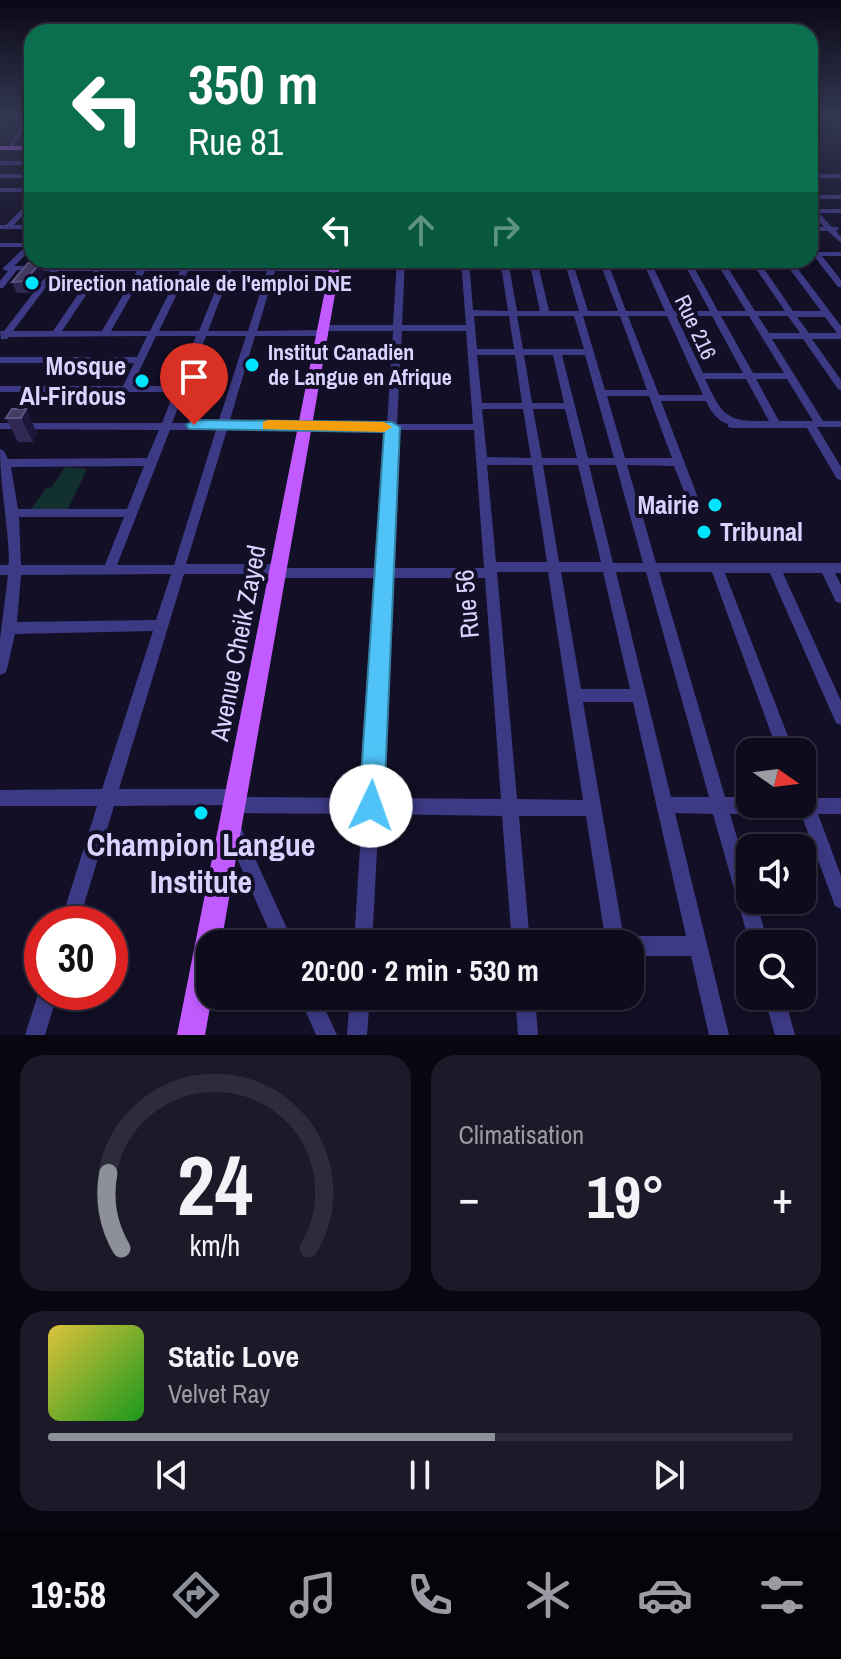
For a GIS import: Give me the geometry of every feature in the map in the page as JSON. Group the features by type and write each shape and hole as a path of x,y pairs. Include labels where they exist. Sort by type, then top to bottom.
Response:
{"main road":[{"name":"Avenue Cheik Zayed","path":"191,1035 335,268"}],"street":[{"path":"0,176 24,176"},
{"path":"818,176 841,176"},
{"path":"818,179 840,197"},
{"path":"0,197 4,190"},
{"path":"818,197 840,197"},
{"path":"4,227 24,208"},
{"path":"818,209 841,211"},
{"path":"818,216 841,241"},
{"path":"818,229 841,229"},
{"path":"0,245 24,245"},
{"path":"0,286 7,268 24,252"},
{"path":"818,252 841,254"},
{"path":"818,258 841,285"},
{"path":"7,268 170,268"},
{"path":"126,389 184,268"},
{"path":"198,268 297,268"},
{"path":"364,930 401,268"},
{"name":"Rue 56","path":"466,268 520,930"},
{"path":"505,268 613,930"},
{"path":"535,268 545,313"},
{"path":"570,268 589,352 755,930"},
{"path":"606,268 694,503 633,507"},
{"name":"Rue 216","path":"650,268 712,403"},
{"path":"690,268 775,423"},
{"path":"724,268 791,376 841,476"},
{"path":"759,268 841,387"},
{"path":"766,336 841,334 793,268"},
{"path":"2,337 55,269"},
{"path":"56,334 98,270"},
{"path":"105,334 141,270"},
{"path":"109,570 227,270"},
{"path":"75,906 271,270"},
{"path":"2,337 397,328 470,321 512,313 828,314"},
{"path":"473,352 589,352"},
{"path":"557,352 719,1035"},
{"path":"0,360 140,360"},
{"path":"699,376 791,376"},
{"path":"0,389 180,389"},
{"path":"601,393 654,395 712,403 713,417 719,424 841,424"},
{"path":"477,406 570,406"},
{"path":"0,426 479,427"},
{"path":"0,669 11,628 16,570 13,513 3,458 151,462"},
{"path":"482,461 678,462"},
{"path":"13,513 131,513"},
{"path":"0,570 384,573 554,567 841,568"},
{"path":"717,568 781,738"},
{"path":"774,568 841,718"},
{"path":"826,568 841,598"},
{"path":"11,628 161,625"},
{"path":"574,695 639,696"},
{"path":"0,798 108,797 233,809 371,806 593,808"},
{"path":"816,802 841,806"},
{"path":"665,805 736,804"},
{"path":"233,809 280,930"},
{"path":"811,818 841,900"},
{"path":"644,946 698,946"},
{"path":"35,1035 43,1010"},
{"path":"315,1010 327,1035"},
{"path":"357,1035 359,1010"},
{"path":"526,1010 528,1035"},
{"path":"778,1010 785,1035"}],"green space":[{"path":"65,467 87,469 67,511 30,511 46,488 52,487"}],"building":[{"path":"24,268 36,268 25,281 12,282"},
{"path":"12,409 26,409 21,418 6,418"}],"slow traffic":[{"path":"268,425 384,427"}],"place":[{"name":"Direction nationale de l'emploi DNE","path":"32,283"},
{"name":"Institut Canadien de Langue en Afrique","path":"252,365"},
{"name":"Mosque Al-Firdous","path":"142,381"},
{"name":"Mairie","path":"715,505"},
{"name":"Tribunal","path":"704,532"},
{"name":"Champion Langue Institute","path":"201,813"}],"route":[{"path":"194,425 392,427 371,806"}]}
